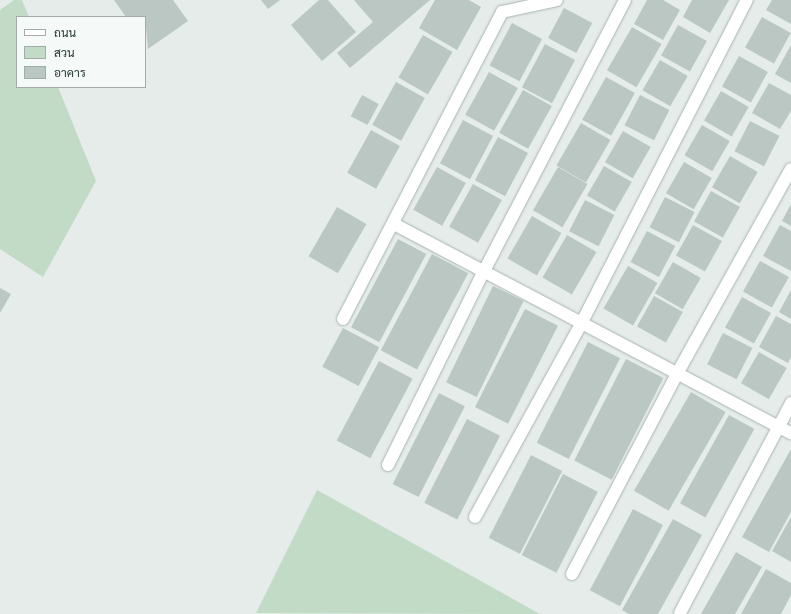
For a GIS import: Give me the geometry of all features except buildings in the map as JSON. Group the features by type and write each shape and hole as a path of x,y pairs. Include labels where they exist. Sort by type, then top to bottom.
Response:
{"street":[{"path":"343,319 394,224 502,12 557,0"},
{"path":"388,465 484,271 625,0"},
{"path":"475,517 582,322 748,0"},
{"path":"572,574 678,372 791,168"},
{"path":"394,224 678,372 791,433"},
{"path":"680,613 791,403"}],"green space":[{"path":"14,0 22,0 29,16 16,16 16,88 58,88 96,181 43,277 0,249 0,10"},
{"path":"317,490 540,614 256,613"}]}
